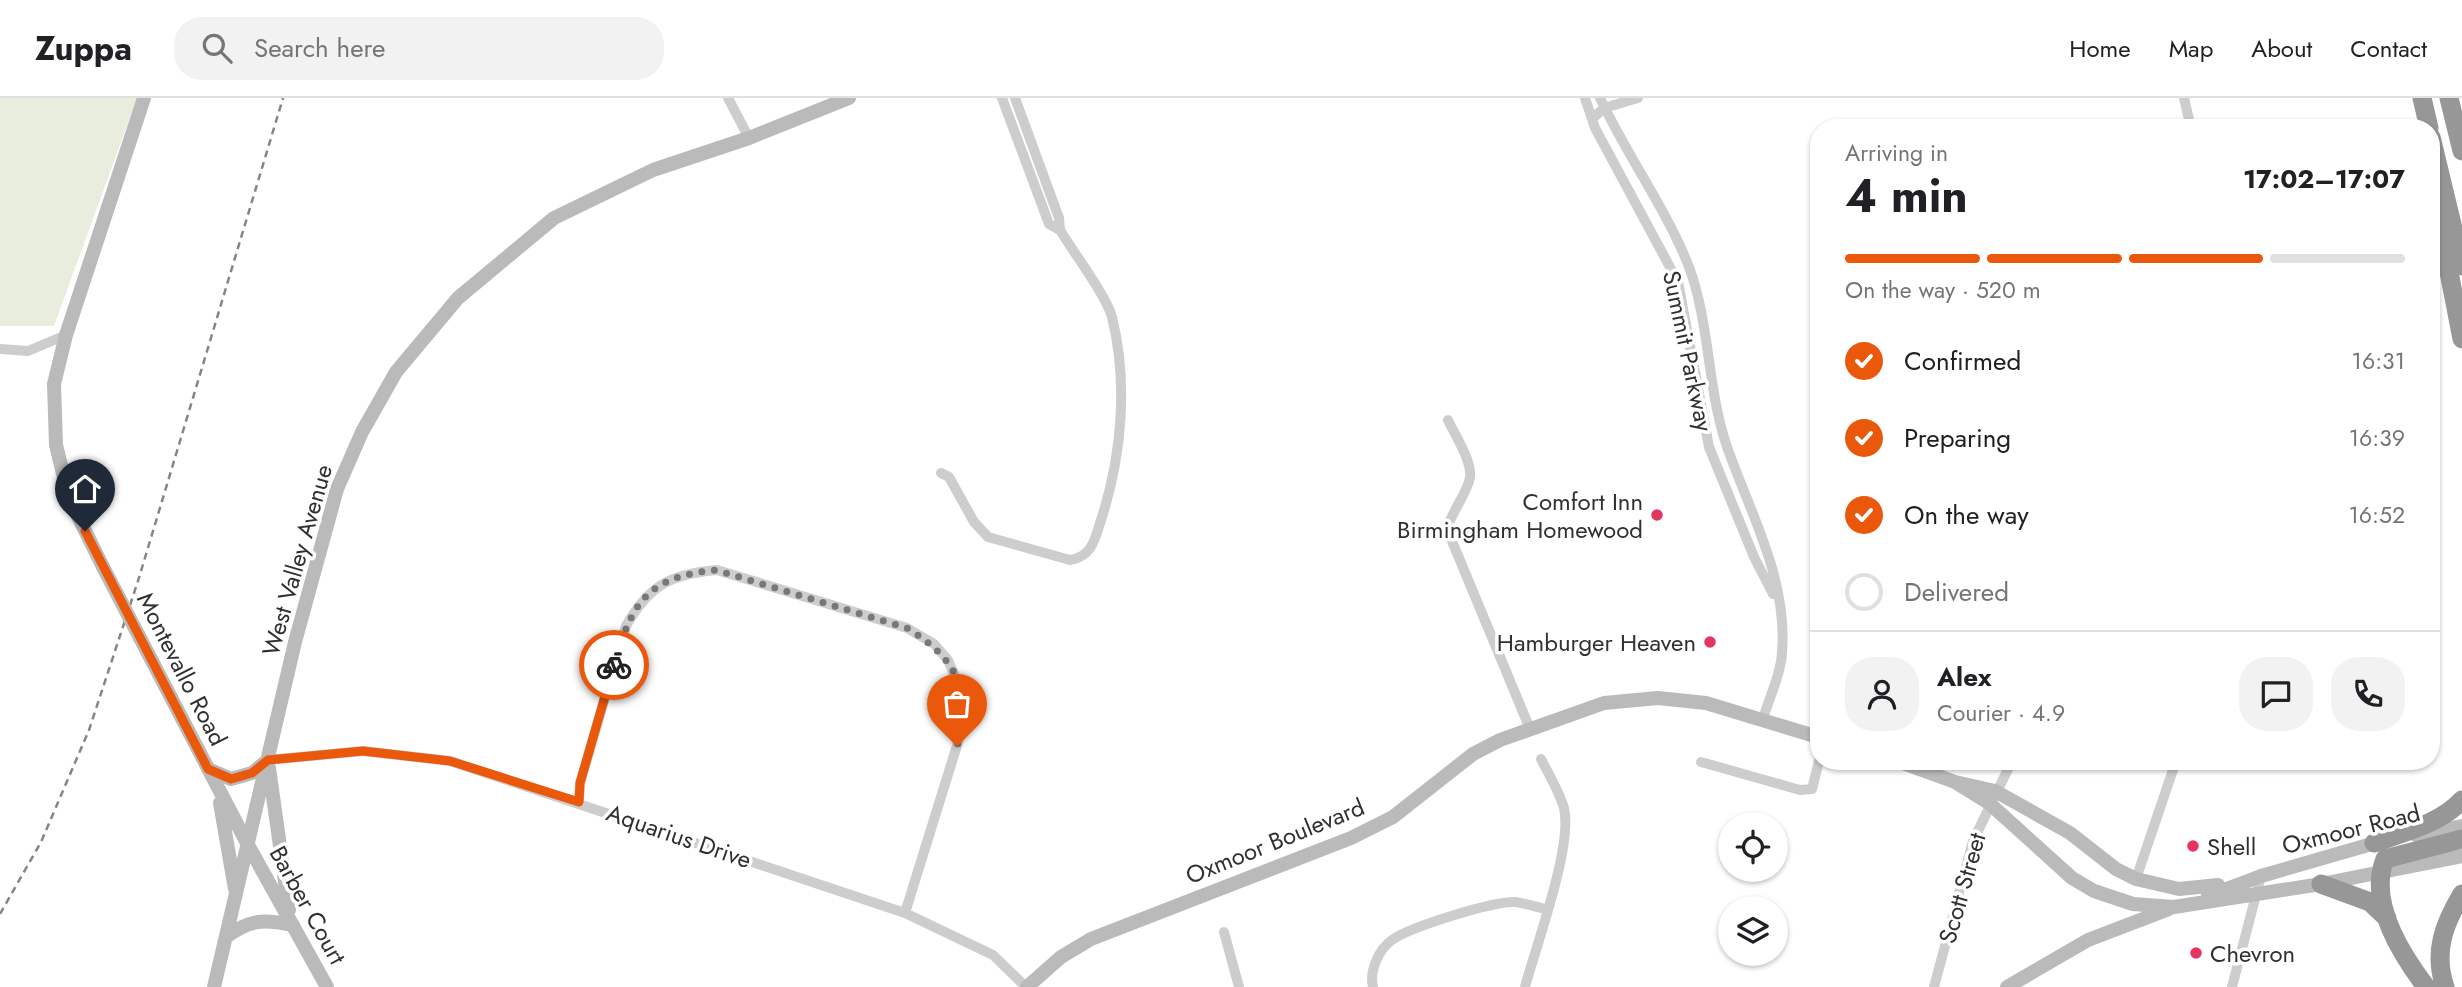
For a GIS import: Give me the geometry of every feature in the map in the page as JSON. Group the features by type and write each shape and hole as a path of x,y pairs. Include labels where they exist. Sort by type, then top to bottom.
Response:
{"highway":[{"path":"2422,98 2427,119"},
{"path":"2449,98 2462,151"},
{"path":"2459,98 2462,110"},
{"path":"2440,178 2462,266"},
{"path":"2445,201 2443,241 2462,339"},
{"path":"2374,843 2434,821 2452,811 2462,800"},
{"path":"2426,987 2407,963 2387,918 2379,874 2385,859 2462,839"},
{"path":"2321,884 2370,902 2387,918"},
{"path":"2445,987 2440,965 2443,927 2462,894"}],"main road":[{"name":"Montevallo Road","path":"144,98 66,335 54,384 56,444 69,498 76,513 248,845"},
{"name":"West Valley Avenue","path":"214,987 295,642 337,489 362,432 396,372 458,298 554,218 653,170 749,138 849,98"},
{"name":"Oxmoor Boulevard","path":"1026,987 1061,957 1091,939 1351,838 1393,817 1473,754 1530,729 1604,703 1658,698 1706,703 1810,734"},
{"path":"208,769 231,779 242,778 268,760 285,889 293,925 254,920 226,937"},
{"path":"1922,770 1992,797 2070,834 2116,869 2136,878 2179,888 2211,887 2261,876"},
{"path":"218,787 236,895"},
{"path":"1992,797 2072,878 2094,891 2133,904 2174,907"},
{"name":"Oxmoor Road","path":"2014,985 2097,935 2261,876 2374,843 2462,826"},
{"name":"Barber Court","path":"248,845 327,987"},
{"name":"Oxmoor Road","path":"2174,907 2379,874 2462,856"}],"street":[{"path":"728,98 749,138"},
{"path":"1002,98 1049,225 1060,230"},
{"path":"941,473 949,477 974,522 988,537 1070,560 1081,558 1091,549 1113,481 1121,411 1119,365 1111,314 1060,230 1059,218 1015,98"},
{"name":"Summit Parkway","path":"1585,98 1595,128 1678,282 1709,447 1754,557 1781,609"},
{"path":"1593,118 1602,103 1638,98"},
{"path":"2185,98 2189,119"},
{"name":"Summit Parkway","path":"1602,103 1670,225 1689,268 1702,310 1716,407 1726,443 1763,538 1781,609 1782,654 1763,719"},
{"path":"1020,146 1031,142"},
{"path":"1041,201 1051,197"},
{"path":"0,349 28,351 66,335"},
{"path":"1448,420 1469,468 1470,479 1451,512 1447,528 1530,729"},
{"path":"579,802 580,783 626,625 637,606 661,583 685,573 716,570 907,628 934,644 948,660 962,693 963,726 905,913"},
{"name":"Aquarius Drive","path":"268,760 363,751 450,761 905,913 993,955 1026,987"},
{"path":"1525,987 1566,827 1564,808 1541,759"},
{"path":"1701,762 1800,790 1812,789 1817,770"},
{"name":"Scott Street","path":"1934,987 1973,841 2007,770"},
{"path":"2136,878 2173,770"},
{"path":"2232,987 2261,876"},
{"path":"1373,987 1371,980 1378,955 1391,940 1405,933 1488,905 1515,902 1546,909"},
{"path":"1224,932 1239,987"}],"shaded area":[{"path":"0,98 137,98 54,326 0,326"}],"railway":[{"path":"0,914 41,842 89,730 138,581 283,98"}],"way so far":[{"path":"614,665 626,625 637,606 661,583 685,573 716,570 907,628 934,644 948,660 962,693 963,726 957,746"}],"place":[{"name":"Comfort Inn Birmingham Homewood","path":"1657,515"},
{"name":"Hamburger Heaven","path":"1710,642"},
{"name":"Shell","path":"2193,846"},
{"name":"Chevron","path":"2196,953"}],"route":[{"path":"85,531 208,769 223,777 242,778 259,769 268,760 363,751 450,761 579,802 580,783 614,665"}]}
